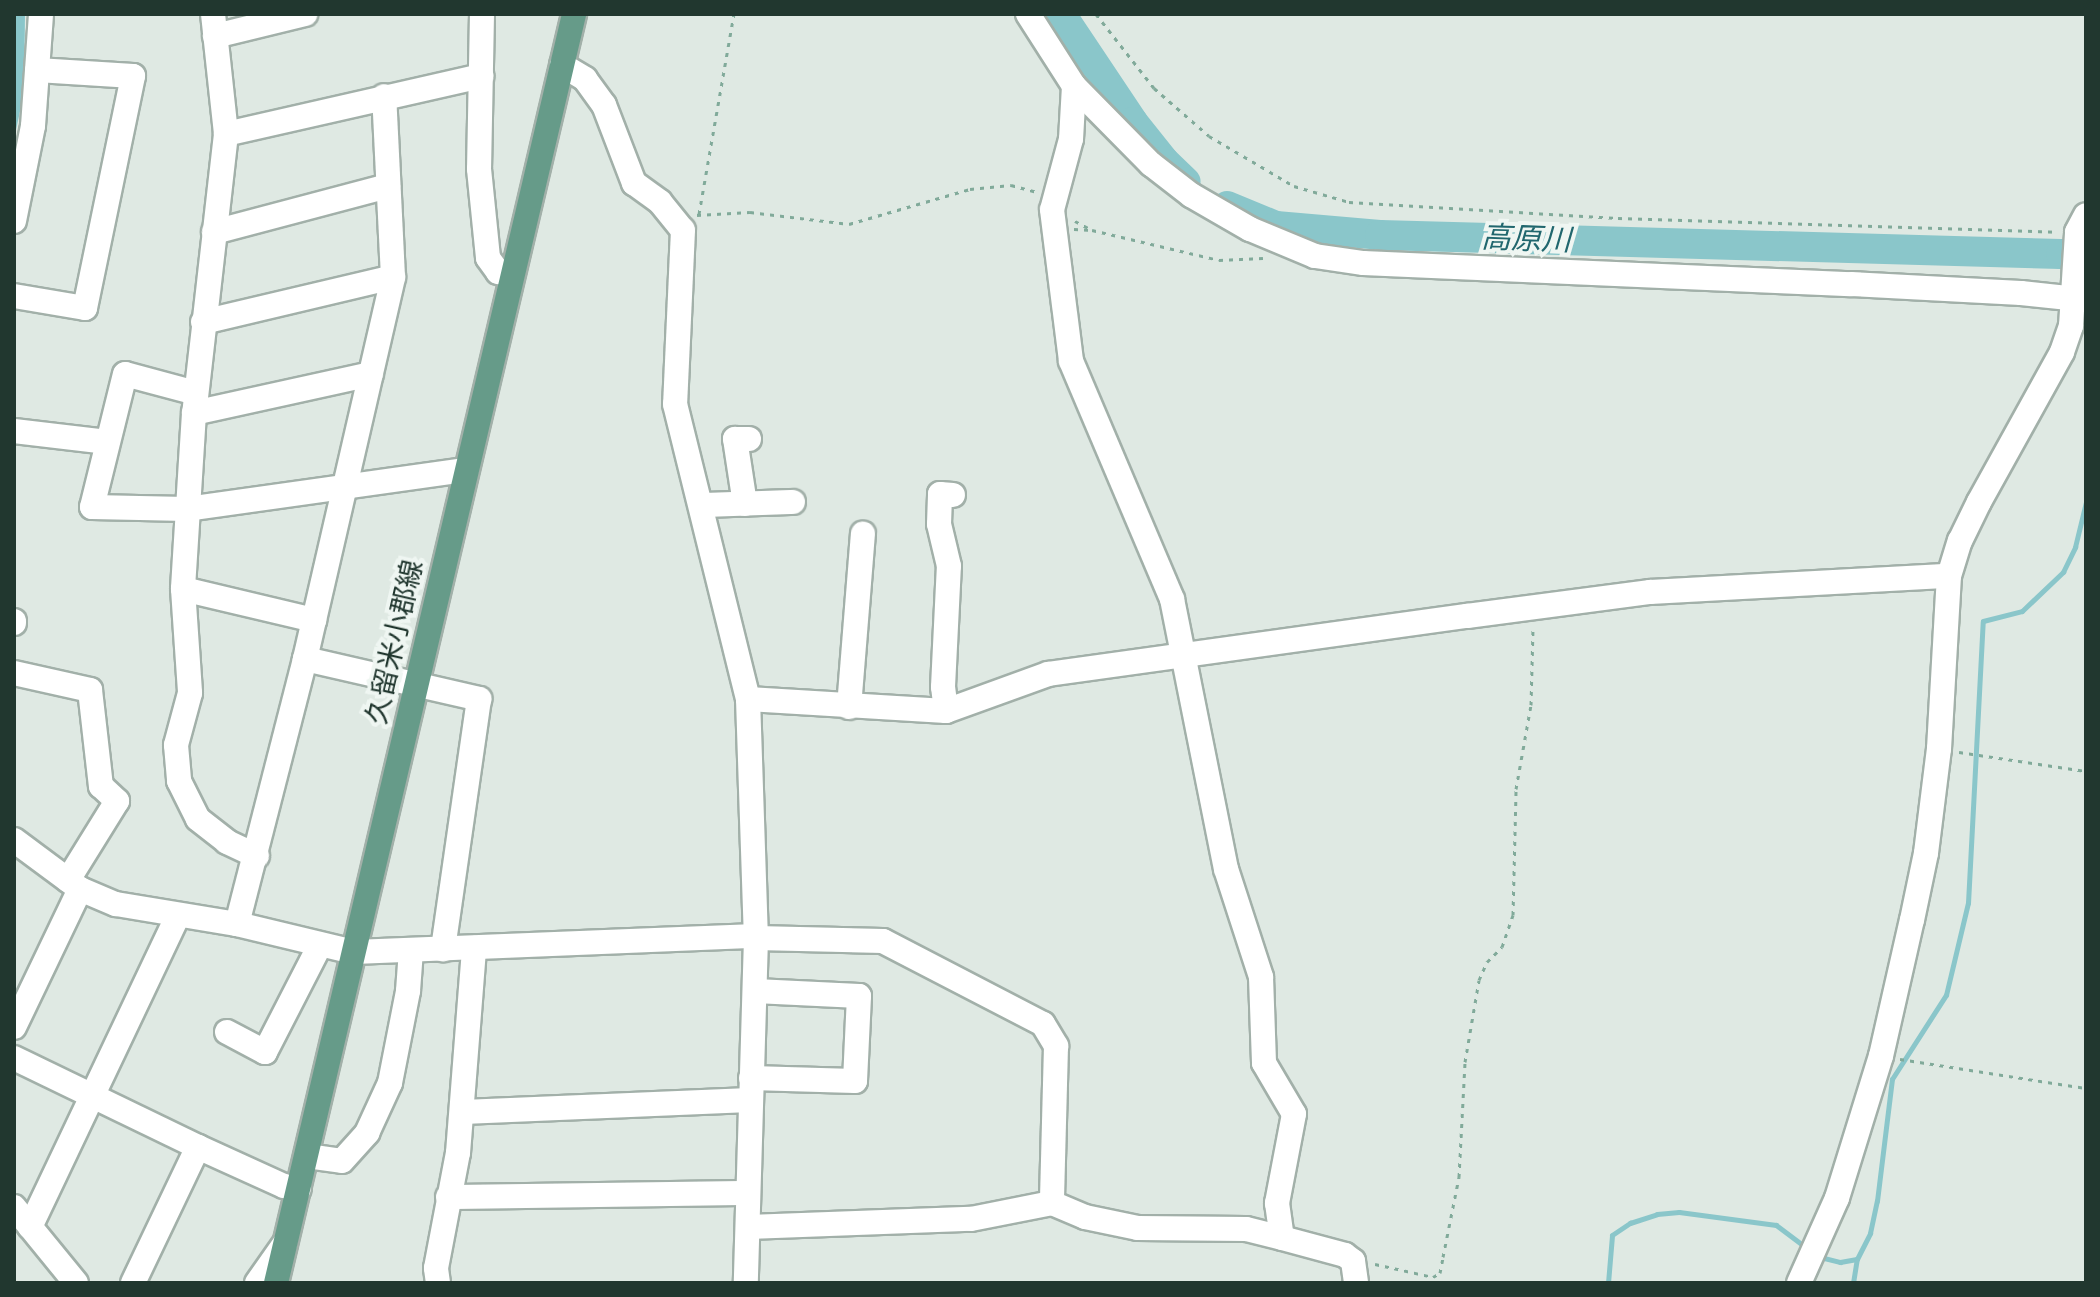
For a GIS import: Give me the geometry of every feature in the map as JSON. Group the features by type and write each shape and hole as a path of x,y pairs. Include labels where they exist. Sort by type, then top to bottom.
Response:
{"main road":[{"name":"久留米小郡線","path":"276,1283 574,14"}],"street":[{"path":"14,221 33,126 41,14"},
{"path":"257,856 227,842 198,819 179,781 176,745 190,693 183,589 187,509 203,322 226,134 214,25 305,14"},
{"path":"482,14 479,169 488,258 498,272 512,274"},
{"path":"1037,18 1074,86 1121,138 1191,195 1250,229 1315,256 1378,264 2078,297"},
{"path":"562,65 585,79 604,105 634,183 689,219 683,249 675,404 748,699 756,937 746,1283"},
{"path":"14,296 85,308 133,76 37,70"},
{"path":"226,134 482,76"},
{"path":"1074,86 1075,118 1054,203 1071,361 1157,555 1172,599 1226,869 1261,977 1264,1063 1294,1114 1277,1203 1282,1238"},
{"path":"237,924 257,856 305,659 393,277 384,96"},
{"path":"214,232 388,186"},
{"path":"1799,1283 1837,1198 1881,1056 1926,853 1939,749 1949,576 1960,541 1979,502 2062,352 2078,297 2080,228"},
{"path":"203,322 393,277"},
{"path":"371,374 195,403 125,374 92,507 187,509 466,470"},
{"path":"14,431 107,442"},
{"path":"745,504 735,439 749,439"},
{"path":"946,711 943,687 949,566 939,524 940,494 953,495"},
{"path":"702,505 793,502"},
{"path":"849,707 863,534"},
{"path":"748,699 946,711 1048,674 1650,592 1949,576"},
{"path":"183,589 314,620"},
{"path":"305,659 416,687 479,699 443,949"},
{"path":"14,673 90,690 101,786 117,801 74,885 14,1027"},
{"path":"14,840 74,885 116,904 237,924 354,952 756,937 883,941 1043,1024 1056,1046 1052,1203"},
{"path":"30,1227 178,916"},
{"path":"227,1032 265,1052 320,945"},
{"path":"438,1283 436,1268 463,1112 474,948"},
{"path":"307,1156 342,1161 367,1133 390,1083 408,991 411,950"},
{"path":"463,1112 855,1081 859,996 755,991"},
{"path":"14,1058 198,1147 284,1186 299,1189"},
{"path":"133,1283 198,1147"},
{"path":"448,1197 748,1193"},
{"path":"748,1227 971,1219 1052,1203 1085,1217 1138,1228 1246,1229 1282,1238 1345,1255 1353,1261 1356,1283"},
{"path":"14,1207 76,1283"},
{"path":"257,1283 285,1243"}],"path":[{"path":"734,14 689,219 750,212 849,224 970,189 1011,185 1034,189 1092,230"},
{"path":"1096,14 1154,88 1209,136 1294,186 1349,202 1618,218 2080,228"},
{"path":"1055,229 1092,230 1219,260 1274,258"},
{"path":"1371,1263 1433,1277 1440,1273 1459,1177 1465,1062 1479,980 1487,962 1502,947 1513,915 1516,789 1531,705 1533,608"},
{"path":"1939,749 2086,771"},
{"path":"1881,1056 2086,1088"}],"water":[{"path":"14,14 25,14 24,93 14,139"}],"waterway":[{"name":"高原川","path":"1061,14 1133,122 1164,161 1186,182"},
{"name":"高原川","path":"1227,206 1276,226 1380,235 2061,254 2086,259"},
{"path":"1853,1283 1857,1259 1870,1233 1877,1201 1892,1079 1946,995 1968,903 1983,621 2022,611 2063,572 2075,547 2086,502"},
{"path":"1608,1283 1612,1235 1630,1223 1657,1214 1679,1212 1776,1225 1808,1249"},
{"path":"1820,1257 1840,1262 1857,1259"}]}
